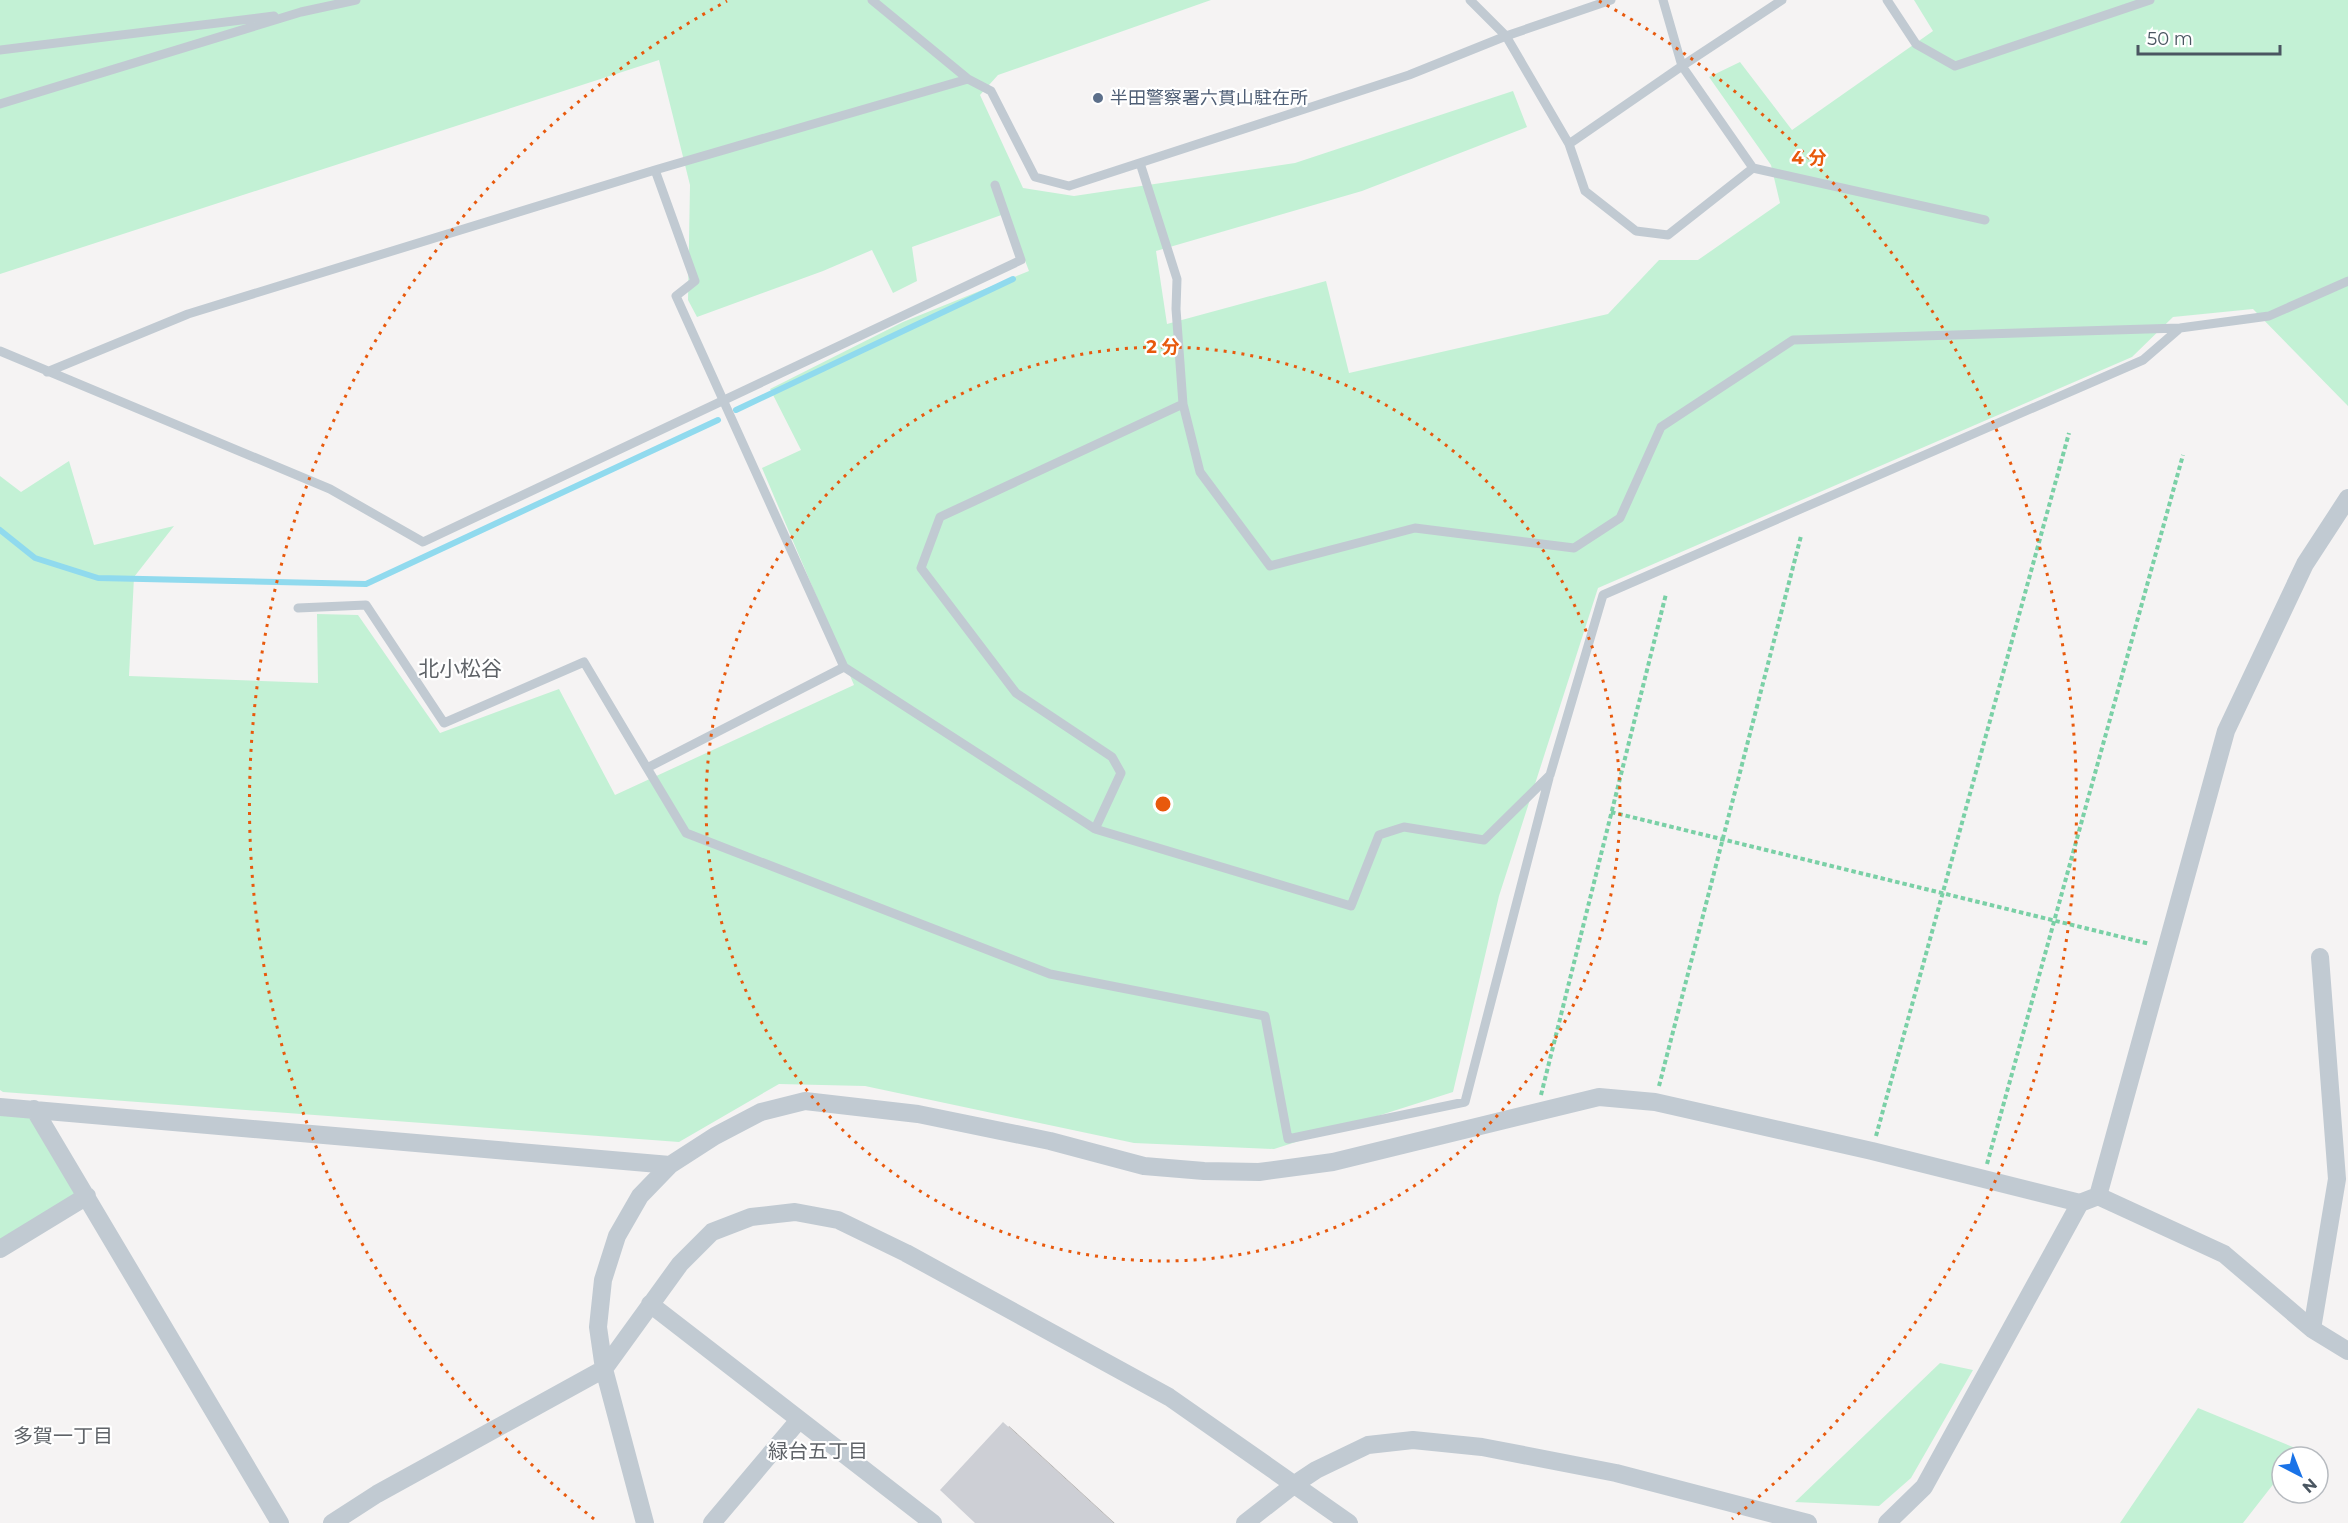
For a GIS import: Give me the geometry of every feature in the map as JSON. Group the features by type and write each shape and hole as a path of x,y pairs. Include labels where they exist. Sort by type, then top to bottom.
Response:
{"street":[{"path":"2098,1196 2226,730 2305,564 2348,498"},
{"path":"2312,1329 2337,1179 2320,957"},
{"path":"645,1523 604,1369 598,1327 603,1280 617,1236 639,1196 670,1165 715,1136 762,1112 805,1101 918,1114 1050,1141 1144,1166 1204,1171 1259,1172 1333,1162 1599,1096 1655,1102 1872,1151 2080,1203 2098,1196 2224,1254 2312,1329 2348,1351"},
{"path":"0,1107 670,1165"},
{"path":"34,1109 280,1523"},
{"path":"0,1248 87,1196"},
{"path":"1887,1523 1924,1487 2080,1203"},
{"path":"332,1523 377,1494 604,1369 680,1264 712,1232 751,1217 795,1212 838,1220 906,1253 1169,1397 1349,1523"},
{"path":"650,1304 933,1523"},
{"path":"712,1523 799,1420"},
{"path":"1245,1523 1294,1484 1316,1470 1368,1445 1413,1440 1482,1447 1616,1473 1787,1521 1808,1523"}],"lane":[{"path":"0,104 301,12 356,0"},
{"path":"872,0 968,80 991,92 1035,177 1069,186 1409,75 1506,36 1611,0"},
{"path":"1470,0 1506,36 1569,144 1586,191 1636,231 1668,235 1753,168"},
{"path":"1663,0 1682,66 1753,168 1985,220"},
{"path":"1569,144 1782,0"},
{"path":"1887,0 1916,44 1955,66 2150,0"},
{"path":"0,50 301,12"},
{"path":"47,372 189,314 655,170 968,80"},
{"path":"1140,163 1177,279 1176,309 1183,404 1200,472 1270,566 1415,528 1574,548 1620,518 1661,427 1793,340 2180,328 2269,316 2348,281"},
{"path":"655,170 695,281 676,296 844,667 1095,829 1351,906 1378,835 1404,827 1484,840 1550,775"},
{"path":"0,351 330,489 423,542 1021,260 995,185"},
{"path":"298,608 366,605 444,723 584,662 686,833 1050,974 1265,1016 1288,1139 1465,1102 1550,775 1603,595 2143,360 2180,328"},
{"path":"1095,829 1121,773 1112,758 1016,693 921,568 940,517 1183,404"},
{"path":"647,768 844,667"}],"path":[{"path":"1872,1151 2069,433"},
{"path":"1982,1179 2183,455"},
{"path":"1655,1102 1801,536"},
{"path":"1537,1110 1666,594"},
{"path":"1611,812 2166,948"}],"green space":[{"path":"0,0 1211,0 998,75 980,95 1023,188 1074,196 1295,163 1513,91 1527,127 1362,191 1156,251 1167,324 1326,281 1349,373 1608,314 1659,260 1698,260 1780,203 1771,165 1709,77 1740,62 1792,130 1933,31 1914,0 2348,0 2348,406 2253,309 2173,317 2132,357 1598,588 1499,896 1453,1092 1274,1149 1134,1143 865,1086 779,1084 679,1142 3,1092 0,1090 0,476 21,492 69,461 94,545 174,526 134,577 129,676 318,683 317,614 358,615 440,733 559,689 615,795 854,685 762,468 801,450 770,389 903,322 1029,271 1007,213 912,247 917,281 893,293 872,250 823,271 697,317 688,300 690,185 659,60 0,274"},
{"path":"0,1107 34,1109 87,1196 0,1249"},
{"path":"1940,1363 1973,1370 1911,1478 1879,1506 1795,1502"},
{"path":"2198,1408 2288,1445 2270,1445 2270,1488 2243,1523 2120,1523"}],"building":[{"path":"1003,1422 1113,1523 975,1523 940,1490"}],"waterway":[{"path":"736,410 1013,279"},
{"path":"0,530 35,558 98,578 366,584 718,420"}],"place":[{"name":"半田警察署六貫山駐在所","path":"1098,98"}],"district":[{"name":"北小松谷","path":"460,669"},
{"name":"多賀一丁目","path":"63,1436"},
{"name":"緑台五丁目","path":"818,1451"}]}
